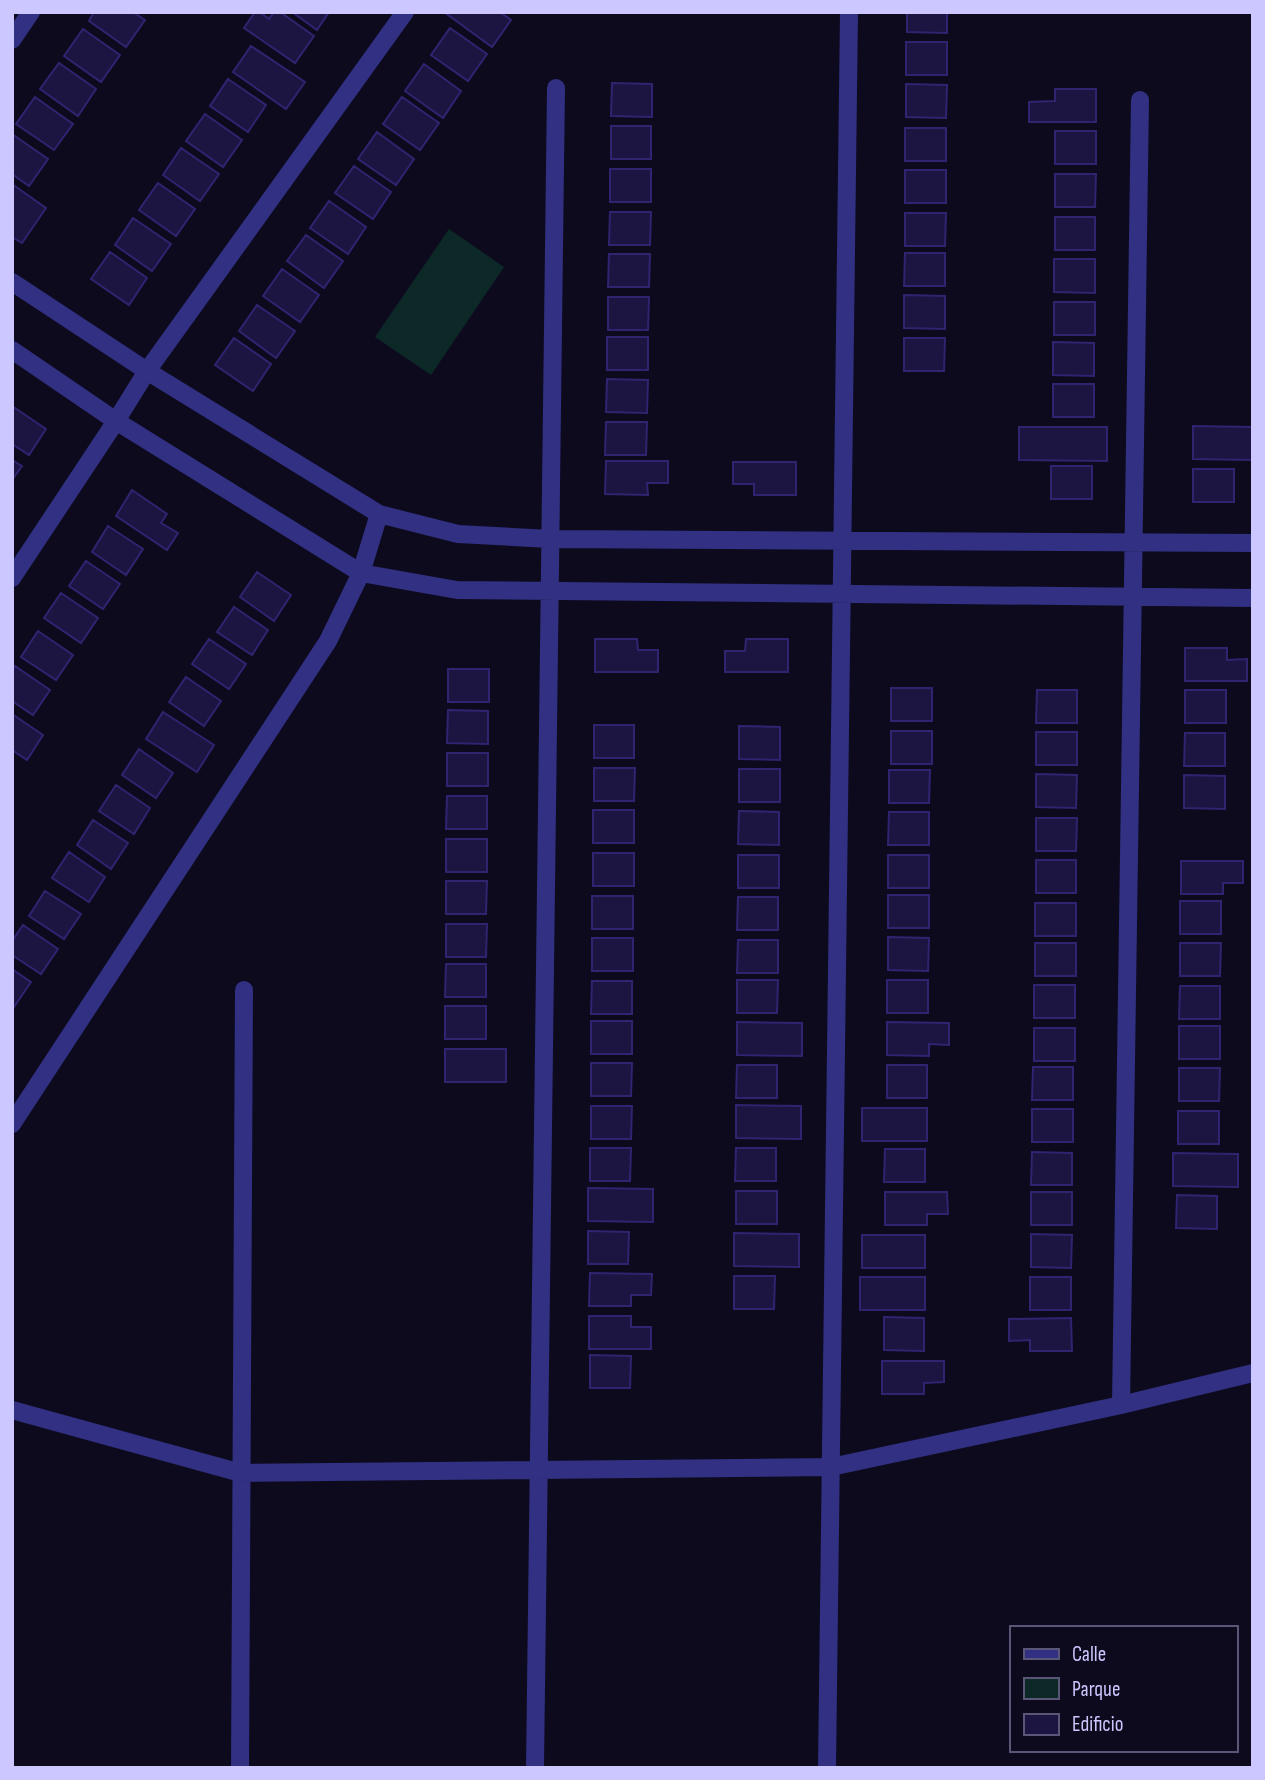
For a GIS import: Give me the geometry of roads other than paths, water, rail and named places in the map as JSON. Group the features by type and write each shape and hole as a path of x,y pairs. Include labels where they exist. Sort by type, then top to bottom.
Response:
{"street":[{"path":"12,40 32,12"},
{"path":"12,578 147,371 405,12"},
{"path":"827,1768 849,12"},
{"path":"535,1768 556,88"},
{"path":"1121,1405 1140,100"},
{"path":"12,282 147,371 379,514 458,534 550,539 1253,544"},
{"path":"12,349 116,421 361,573 457,590 1253,598"},
{"path":"12,1124 328,641 361,573 379,514"},
{"path":"240,1768 244,990"},
{"path":"12,1410 242,1473 831,1467 1121,1405 1253,1373"}]}
